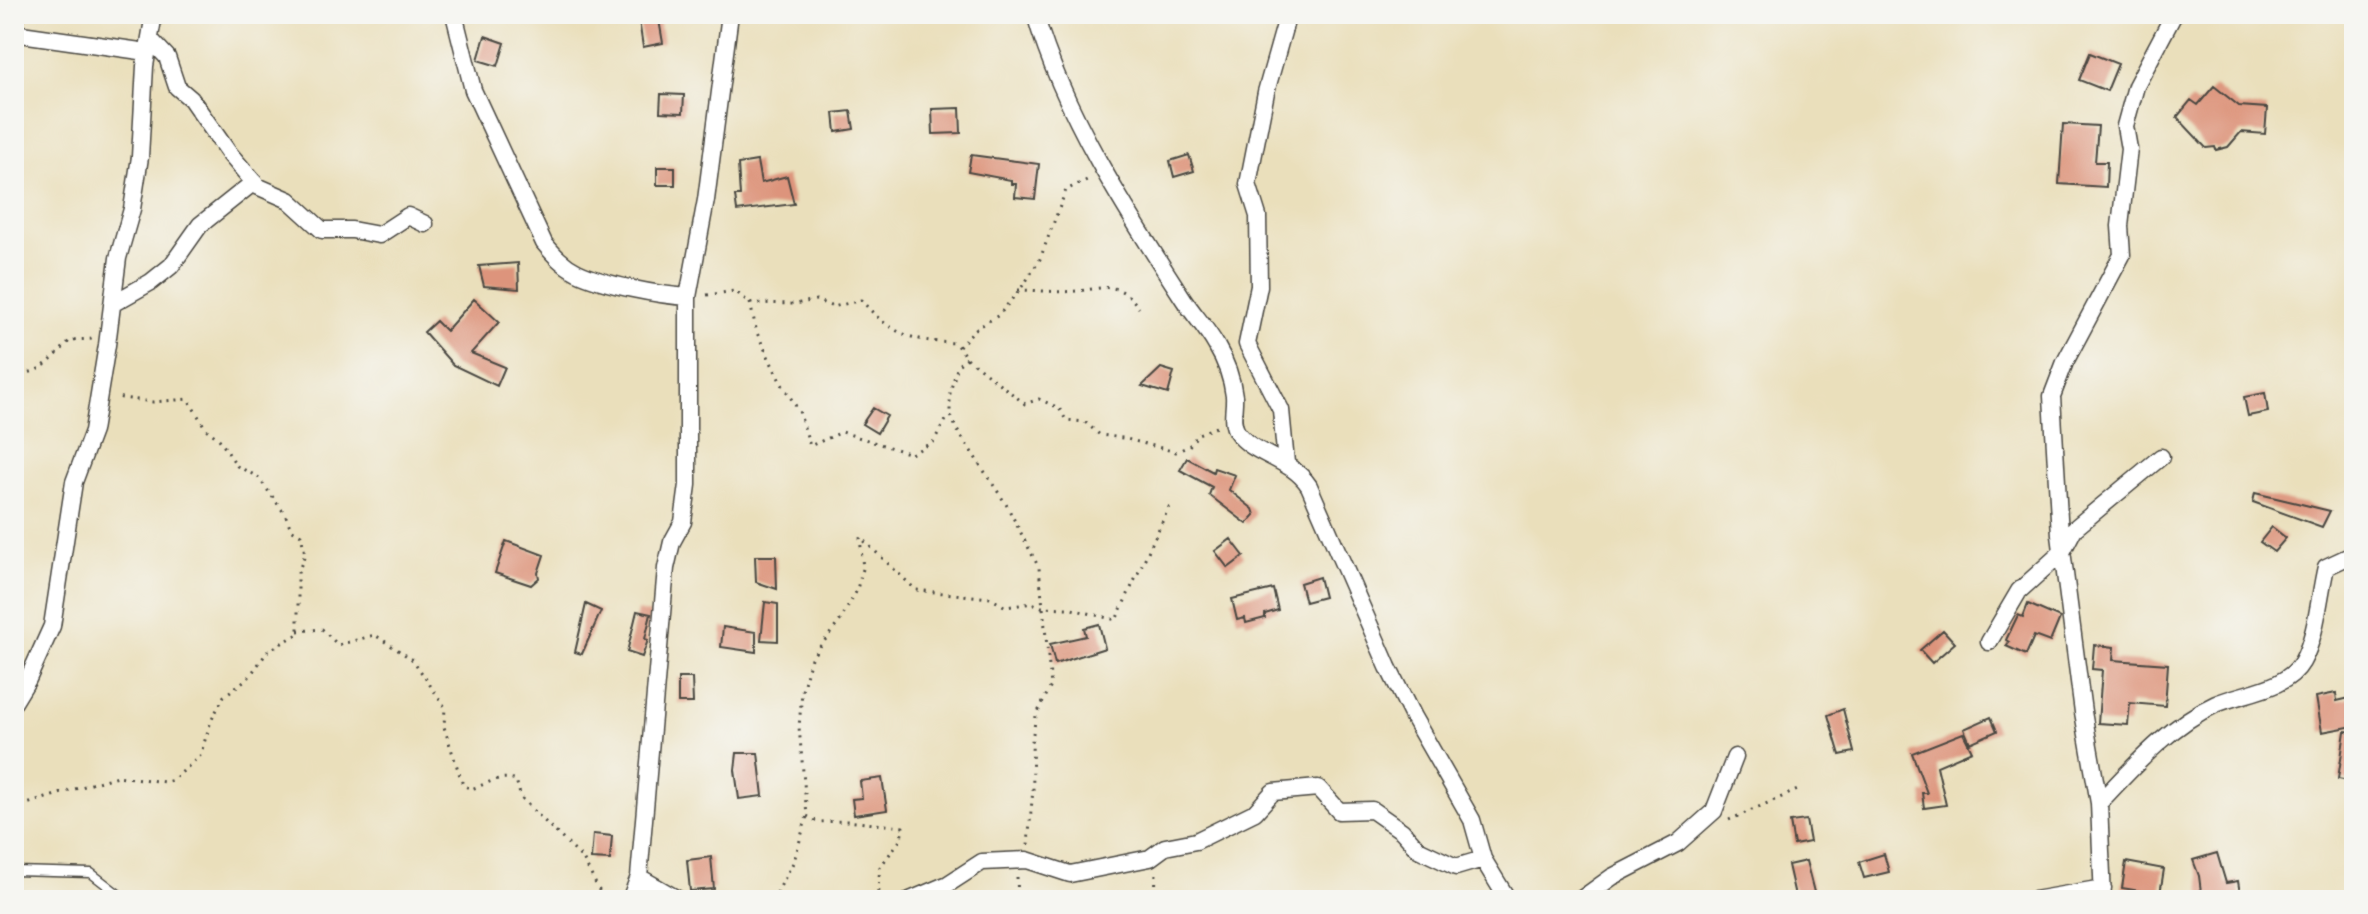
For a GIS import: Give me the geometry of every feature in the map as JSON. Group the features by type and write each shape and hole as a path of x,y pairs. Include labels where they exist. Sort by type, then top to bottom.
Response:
{"street":[{"path":"14,702 52,626 74,482 93,431 118,258 132,209 140,157 148,45 154,14"},
{"path":"454,14 478,101 544,243 560,261 578,273 669,296 688,297"},
{"path":"630,900 639,877 666,568 672,542 683,522 688,485 688,297 706,200 730,14"},
{"path":"1035,14 1060,85 1107,172 1185,301 1216,344 1234,394 1235,429 1260,450 1300,473 1309,486 1388,667 1472,820 1483,859 1508,900"},
{"path":"1286,463 1281,410 1247,344 1259,286 1258,216 1248,184 1266,92 1288,14"},
{"path":"2034,900 2103,894 2099,803 2083,712 2062,552 2054,466 2052,396 2065,362 2122,255 2120,226 2129,149 2125,126 2136,86 2174,14"},
{"path":"14,33 148,45 167,57 177,87 191,99 228,152 257,186 289,200 322,230 352,230 379,235 408,216 425,224"},
{"path":"112,304 151,282 171,266 200,225 254,182"},
{"path":"1989,642 2019,591 2062,552 2074,529 2161,457"},
{"path":"2099,803 2173,731 2214,705 2272,686 2301,665 2309,646 2326,567 2354,554"},
{"path":"1580,900 1612,877 1678,843 1714,811 1735,757"},
{"path":"910,900 948,884 982,862 1027,860 1070,874 1134,863 1150,858 1165,847 1196,841 1235,823 1255,812 1273,792 1318,788 1339,811 1372,810 1402,831 1418,849 1440,861 1456,867 1483,859"},
{"path":"639,877 679,900"}],"lane":[{"path":"14,871 91,873 126,900"}],"path":[{"path":"959,347 974,330 999,315 1040,259 1066,190 1107,172"},
{"path":"1018,290 1075,292 1107,285 1130,295 1139,308"},
{"path":"688,297 735,291 750,303 795,304 816,300 833,307 861,300 878,320 897,333 928,341 955,343 967,358 1025,404 1039,399 1059,408 1066,420 1085,422 1100,435 1176,452 1189,446 1198,434 1212,427 1235,429"},
{"path":"750,303 757,333 780,381 799,411 810,446 842,432 911,454 933,442 950,413"},
{"path":"14,373 25,375 48,364 70,340 108,339"},
{"path":"967,358 958,365 950,392 950,413 957,430 1006,504 1039,568 1051,686 1036,716 1032,739 1033,789 1027,860"},
{"path":"14,808 117,776 165,782 173,780 200,756 211,721 224,696 249,677 268,651 298,634 298,573 305,554 301,535 291,529 285,514 258,477 237,466 219,439 206,429 188,399 153,402 99,393"},
{"path":"773,900 794,861 807,816 799,727 802,691 811,658 840,621 856,592 863,569 860,537 916,590 990,598 1006,607 1032,603 1042,607 1068,608 1116,620 1170,505"},
{"path":"298,631 322,629 338,645 375,635 413,660 445,707 444,727 463,785 471,789 506,776 516,780 521,798 583,859 604,900"},
{"path":"1728,821 1800,789"},
{"path":"807,816 818,822 847,821 903,827 901,839 880,867 877,900"},
{"path":"1155,900 1158,852"}],"building":[{"path":"638,14 658,14 663,43 643,47"},
{"path":"485,36 505,43 498,66 478,60"},
{"path":"2090,53 2118,64 2107,91 2079,80"},
{"path":"2214,86 2239,106 2267,108 2265,134 2241,132 2228,147 2216,150 2215,147 2206,148 2177,117 2191,100 2198,105"},
{"path":"661,94 684,95 683,113 660,112"},
{"path":"960,108 961,133 933,134 932,109"},
{"path":"851,111 854,129 836,132 834,113"},
{"path":"2063,124 2098,126 2095,162 2107,162 2106,187 2059,184"},
{"path":"971,155 1039,164 1035,199 1015,197 1016,184 1011,184 1011,180 968,172"},
{"path":"1189,155 1194,171 1174,177 1170,161"},
{"path":"757,161 761,183 787,176 794,204 737,211 735,196 740,196 738,164"},
{"path":"657,167 675,167 675,185 657,185"},
{"path":"518,263 519,289 484,286 479,266"},
{"path":"474,299 499,322 471,353 505,367 497,386 453,365 424,332 436,321 446,331"},
{"path":"1161,368 1174,372 1168,394 1142,386"},
{"path":"2265,393 2268,412 2248,416 2244,397"},
{"path":"873,408 887,416 877,433 862,424"},
{"path":"1187,458 1213,472 1214,468 1235,475 1229,490 1253,509 1255,515 1247,524 1209,495 1212,487 1180,470"},
{"path":"2255,493 2330,511 2322,527 2253,502"},
{"path":"2272,527 2286,538 2274,552 2260,542"},
{"path":"1231,539 1244,556 1228,568 1215,551"},
{"path":"506,541 544,555 539,578 531,585 495,573"},
{"path":"755,556 776,556 777,589 756,582"},
{"path":"1319,577 1324,597 1305,602 1300,583"},
{"path":"1273,589 1278,610 1265,614 1265,618 1246,623 1245,618 1237,620 1232,599"},
{"path":"765,602 778,604 778,641 761,640"},
{"path":"586,604 601,611 582,654 575,652"},
{"path":"2028,604 2060,618 2050,642 2034,636 2026,655 2006,646 2009,642 2006,640 2018,615 2023,617"},
{"path":"637,611 651,614 642,657 627,652"},
{"path":"1099,624 1105,648 1055,664 1050,644 1086,636 1084,628"},
{"path":"723,627 756,632 756,652 721,647"},
{"path":"1943,630 1955,643 1932,663 1920,650"},
{"path":"2094,645 2114,647 2113,660 2168,664 2165,706 2130,703 2128,725 2098,723 2102,670 2092,669"},
{"path":"678,678 692,678 693,703 678,703"},
{"path":"2336,693 2337,701 2354,697 2354,726 2322,732 2316,697"},
{"path":"1843,709 1854,752 1840,755 1828,715"},
{"path":"1991,717 1997,731 1970,743 1964,729"},
{"path":"2345,731 2354,732 2354,782 2338,779"},
{"path":"1963,733 1972,751 1937,766 1946,805 1924,808 1922,793 1927,793 1912,753"},
{"path":"737,753 758,753 763,796 739,799 735,770"},
{"path":"882,778 887,810 854,815 852,799 862,798 860,781"},
{"path":"1806,820 1810,842 1794,845 1790,822"},
{"path":"593,834 612,836 610,860 591,859"},
{"path":"2217,853 2226,883 2238,881 2241,900 2202,900 2193,860"},
{"path":"1884,854 1889,872 1864,878 1859,862"},
{"path":"711,857 714,889 690,891 687,860"},
{"path":"1806,861 1816,900 1796,900 1788,865"},
{"path":"2126,862 2164,869 2159,900 2145,898 2146,892 2122,888"}]}
